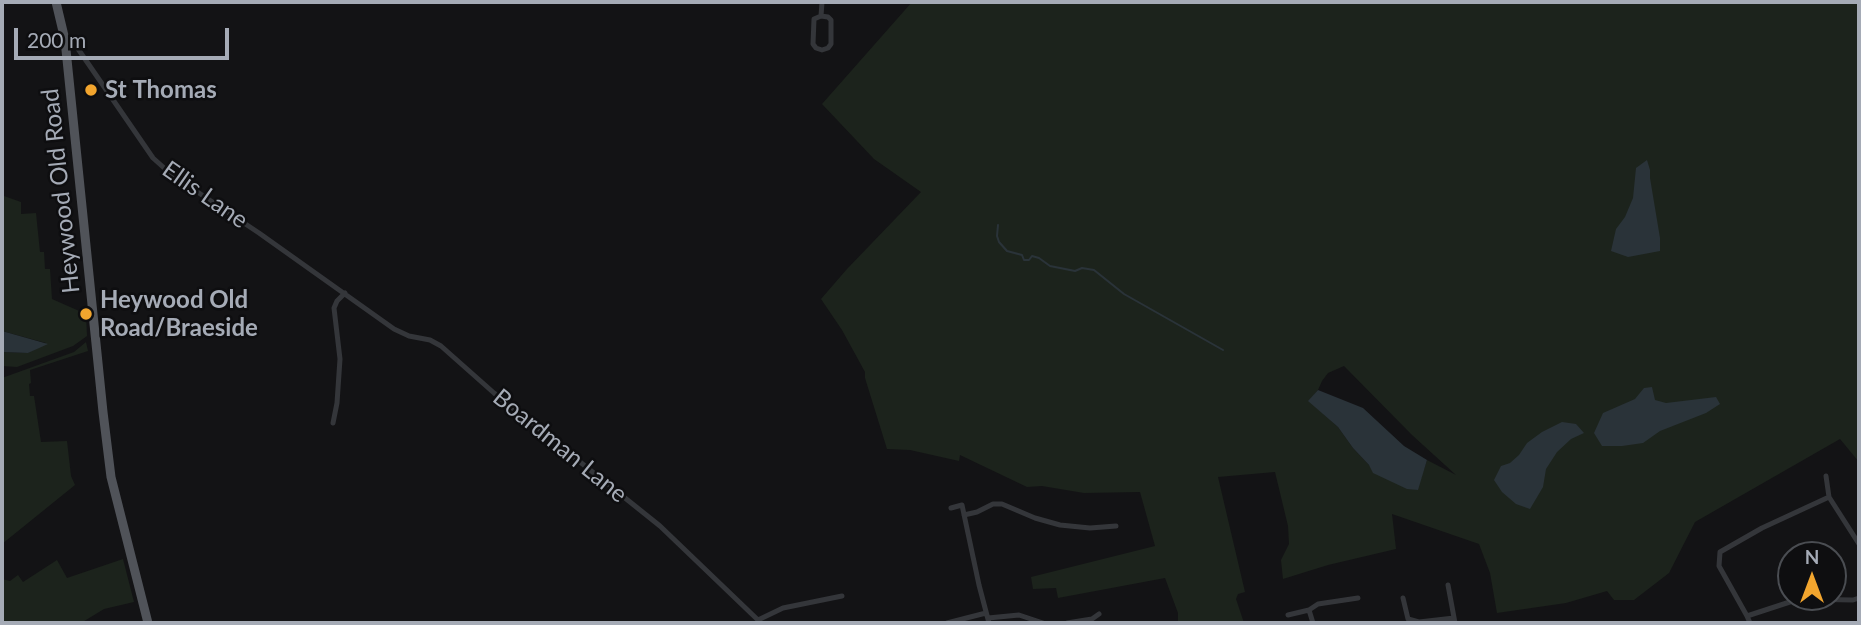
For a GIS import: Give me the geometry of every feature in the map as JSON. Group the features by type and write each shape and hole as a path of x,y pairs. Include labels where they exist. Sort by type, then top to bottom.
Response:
{"main road":[{"name":"Heywood Old Road","path":"56,2 65,40 111,477 148,623"}],"street":[{"path":"821,16 822,2"},
{"path":"821,16 831,20 831,44 822,50 813,44 814,19 821,16"},
{"name":"Ellis Lane","path":"65,40 74,43 87,60 153,158 172,175 345,293"},
{"path":"333,423 340,359 334,308 345,293"},
{"name":"Boardman Lane","path":"345,293 400,333 430,340 441,346 494,393 660,526 758,622"},
{"path":"1826,476 1829,496 1859,544"},
{"path":"1749,623 1719,566 1720,552 1762,528 1829,496"},
{"path":"964,515 993,504 1002,504 1035,519 1090,528 1113,526 1110,516"},
{"path":"951,508 962,505 988,618"},
{"path":"1403,598 1408,619 1419,622 1454,620 1448,585"},
{"path":"758,622 783,608 842,596"},
{"path":"1288,615 1309,610 1318,604 1358,598"},
{"path":"1747,616 1799,598 1859,598"},
{"path":"1309,610 1312,623"},
{"path":"1067,623 1092,619 1099,614"},
{"path":"947,623 1019,615 1043,623"}],"shaded area":[{"path":"912,2 1859,2 1859,462 1840,439 1695,522 1669,573 1634,600 1614,600 1607,591 1566,603 1497,613 1490,573 1479,544 1392,514 1396,549 1283,579 1281,560 1289,544 1288,526 1275,472 1218,477 1245,592 1238,594 1236,599 1244,623 1178,623 1178,613 1165,578 1058,598 1056,588 1033,589 1031,577 1155,546 1140,492 1084,493 1042,486 1027,487 960,455 959,461 910,450 887,449 865,372 821,299 921,192 874,159 822,104","holes":["1344,366 1456,475 1427,460 1417,490 1369,465 1338,427 1309,401 1328,373"]},
{"path":"1647,160 1660,251 1628,257 1611,251 1616,229 1625,217 1633,198 1636,168"},
{"path":"2,193 21,202 21,214 36,213 40,252 44,252 45,269 50,269 52,299 86,314 87,336 73,346 17,367 2,366 2,352 28,353 46,343 2,331"},
{"path":"2,331 48,344 28,353 2,352"},
{"path":"86,342 88,351 30,370 30,396 34,396 41,442 67,441 71,476 75,485 2,544 2,378 74,352"},
{"path":"1652,387 1655,400 1666,403 1716,397 1720,404 1706,413 1660,431 1643,443 1602,446 1594,433 1603,413 1635,399 1644,388"},
{"path":"1318,390 1363,408 1404,446 1427,460 1418,490 1407,489 1373,473 1338,427 1308,401"},
{"path":"1562,422 1576,424 1584,433 1571,439 1557,452 1546,469 1543,487 1530,509 1516,504 1502,492 1494,480 1501,466 1510,463 1527,443 1542,432"},
{"path":"123,559 134,602 104,609 81,623 2,623 2,579 10,581 18,575 23,582 57,560 67,578"}],"waterway":[{"path":"998,225 999,242 1007,251 1022,255 1024,260 1029,260 1032,256 1039,258 1050,266 1075,271 1082,268 1094,270 1124,294 1223,350"}],"place":[{"name":"St Thomas","path":"91,90"},
{"name":"Heywood Old Road/Braeside","path":"86,314"}]}
